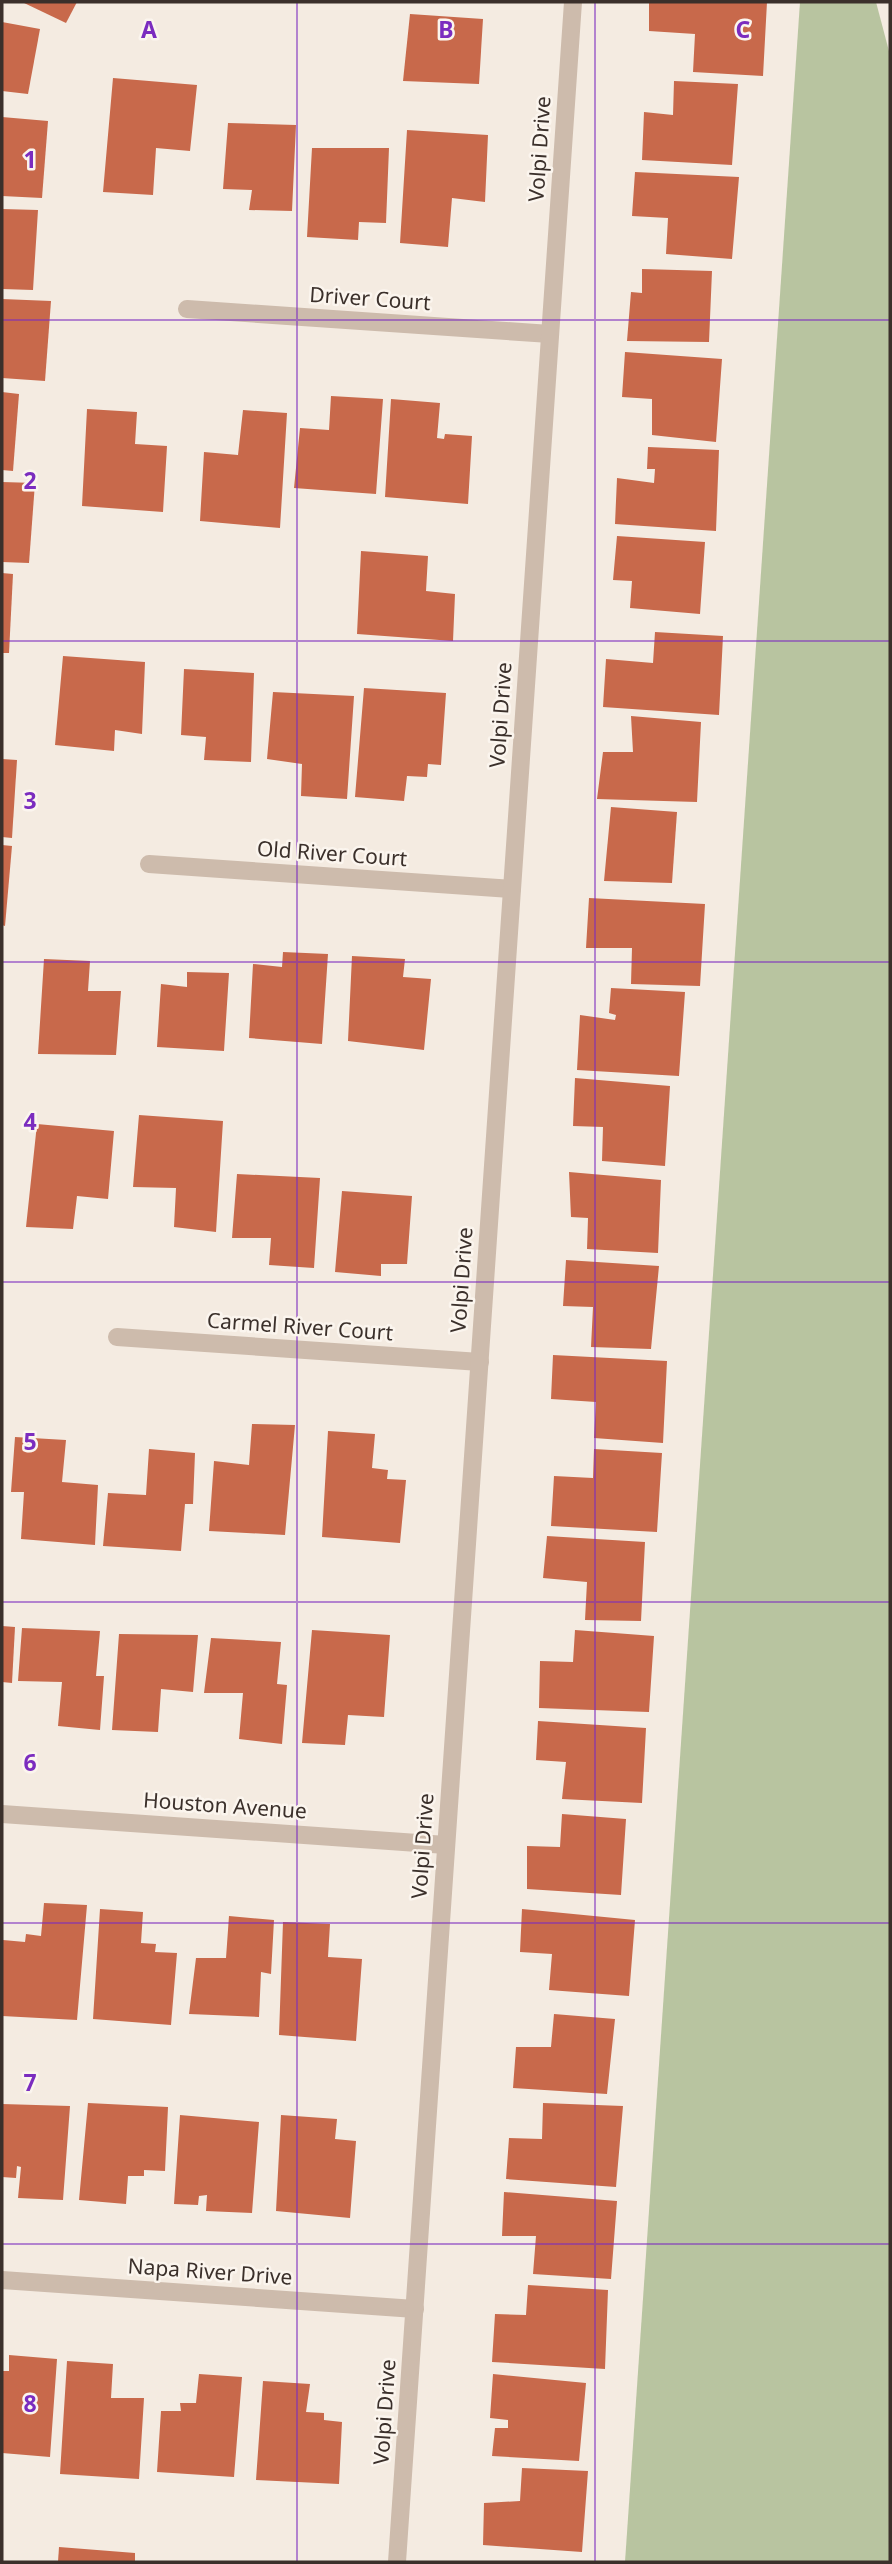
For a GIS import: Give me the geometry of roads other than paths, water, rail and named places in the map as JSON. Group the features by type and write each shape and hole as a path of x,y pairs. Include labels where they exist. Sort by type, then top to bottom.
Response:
{"street":[{"name":"Volpi Drive","path":"397,2562 573,2"},
{"name":"Driver Court","path":"187,309 550,334"},
{"name":"Old River Court","path":"149,864 512,889"},
{"name":"Carmel River Court","path":"117,1337 480,1362"},
{"name":"Houston Avenue","path":"2,1814 446,1844"},
{"name":"Napa River Drive","path":"2,2280 415,2309"}]}
